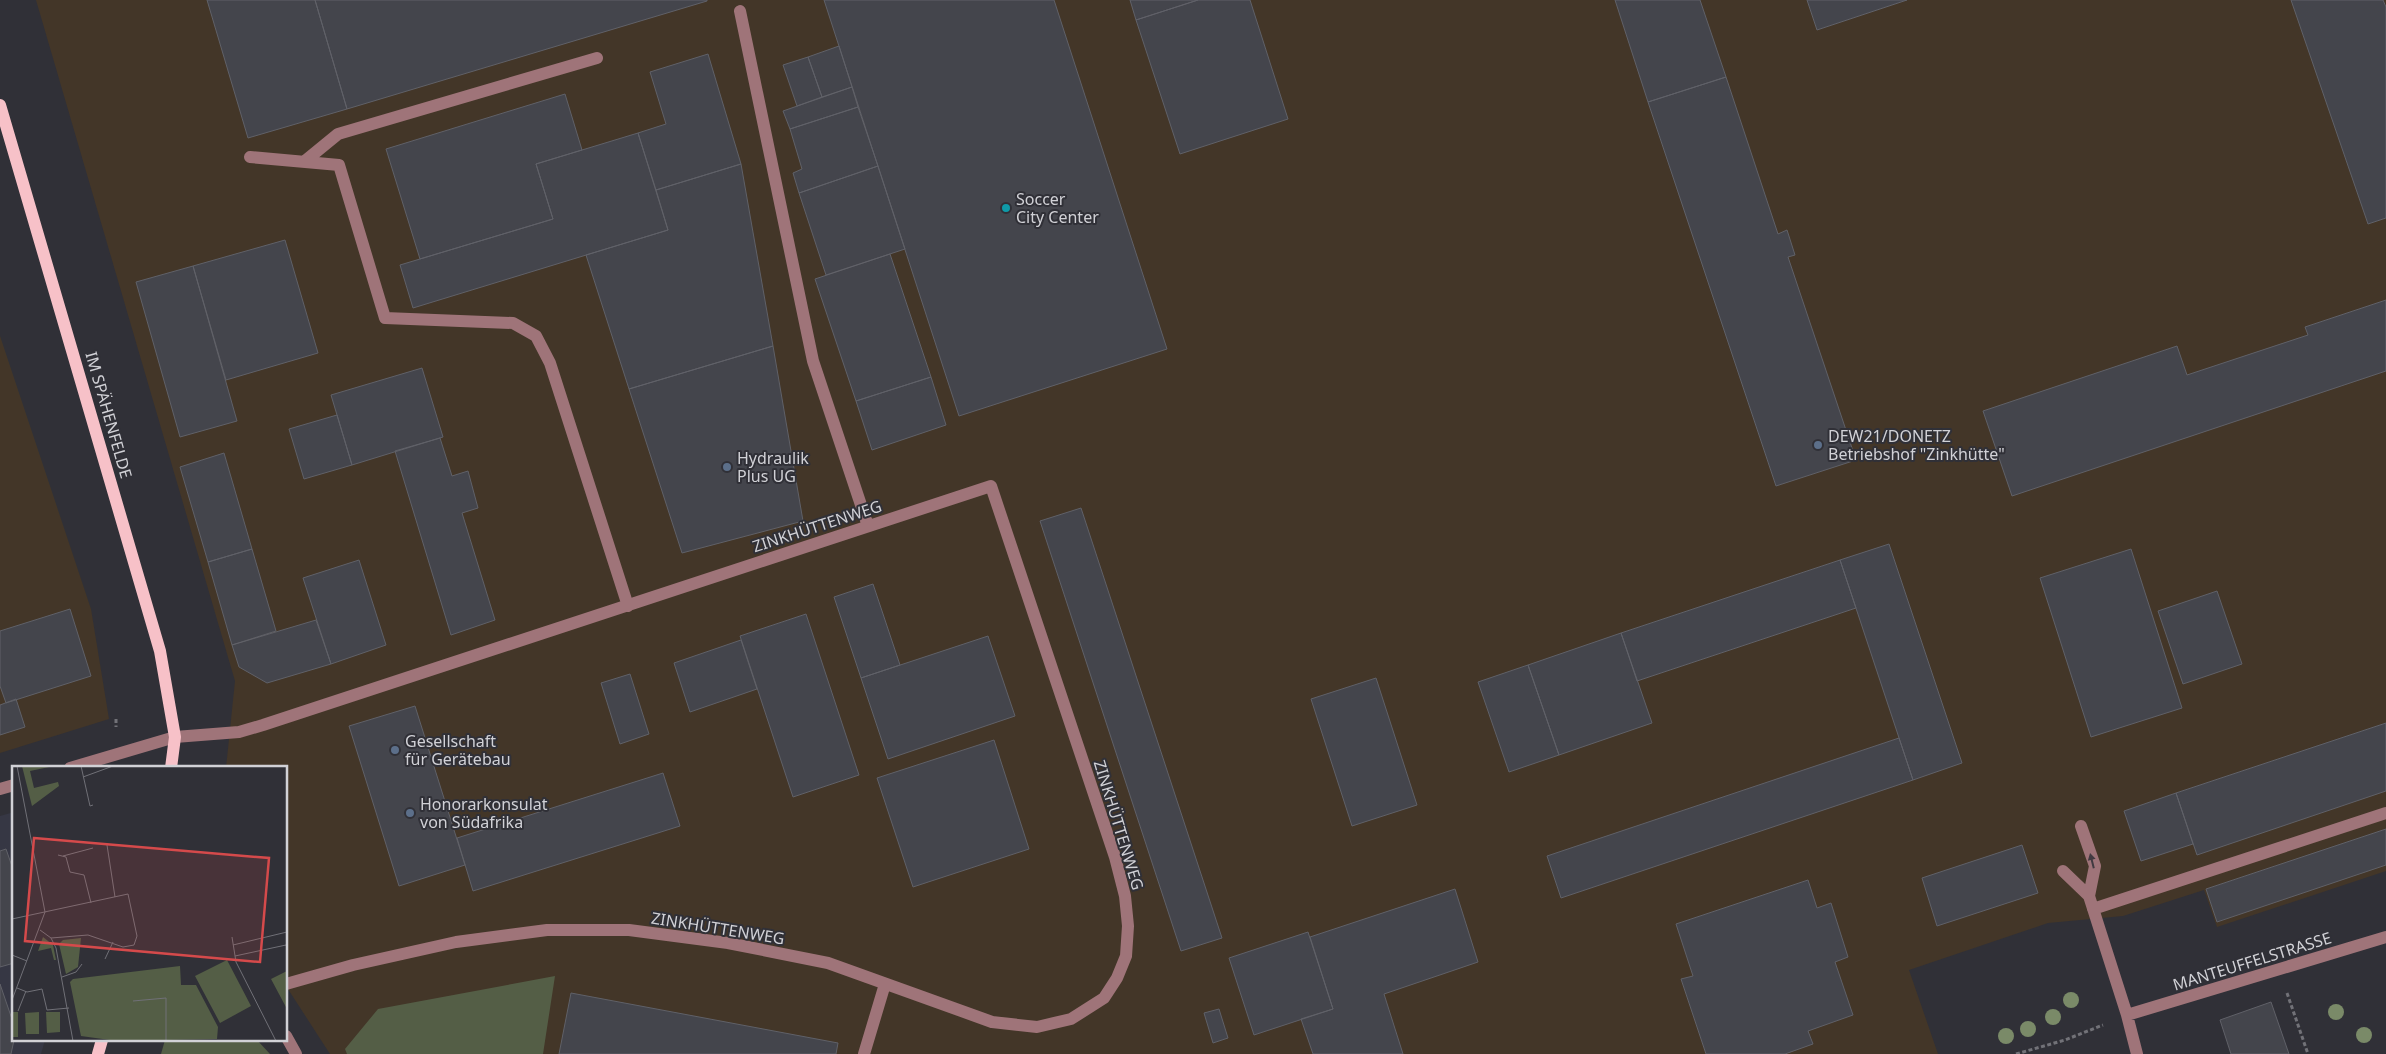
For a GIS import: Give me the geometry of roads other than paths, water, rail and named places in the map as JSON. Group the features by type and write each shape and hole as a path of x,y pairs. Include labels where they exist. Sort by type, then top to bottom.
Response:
{"main road":[{"name":"IM SPÄHENFELDE","path":"0,105 160,651 175,737 171,766"}],"street":[{"path":"740,11 812,361 868,526"},
{"path":"305,161 338,134 597,58"},
{"path":"250,157 339,165 385,318 512,323 536,336 550,363 628,606"},
{"name":"ZINKHÜTTENWEG","path":"175,737 239,732 991,486 1115,858 1125,896 1128,926 1126,956 1117,978 1104,998 1071,1019 1037,1027 992,1022 828,963 728,943 629,930 547,930 456,942 353,965 288,983"},
{"path":"77,766 175,737"},
{"path":"0,790 12,786"},
{"path":"2093,909 2386,813"},
{"path":"2081,826 2094,866 2089,896 2126,1015 2136,1054"},
{"path":"2063,871 2089,896"},
{"name":"MANTEUFFELSTRASSE","path":"2126,1015 2386,937"},
{"path":"864,1054 885,984"},
{"path":"288,1040 296,1054"}],"place":[{"name":"Soccer City Center","path":"1006,208"},
{"name":"DEW21/DONETZ Betriebshof \"Zinkhütte\"","path":"1818,445"},
{"name":"Hydraulik Plus UG","path":"727,467"},
{"name":"Gesellschaft für Gerätebau","path":"395,750"},
{"name":"Honorarkonsulat von Südafrika","path":"410,813"}]}
